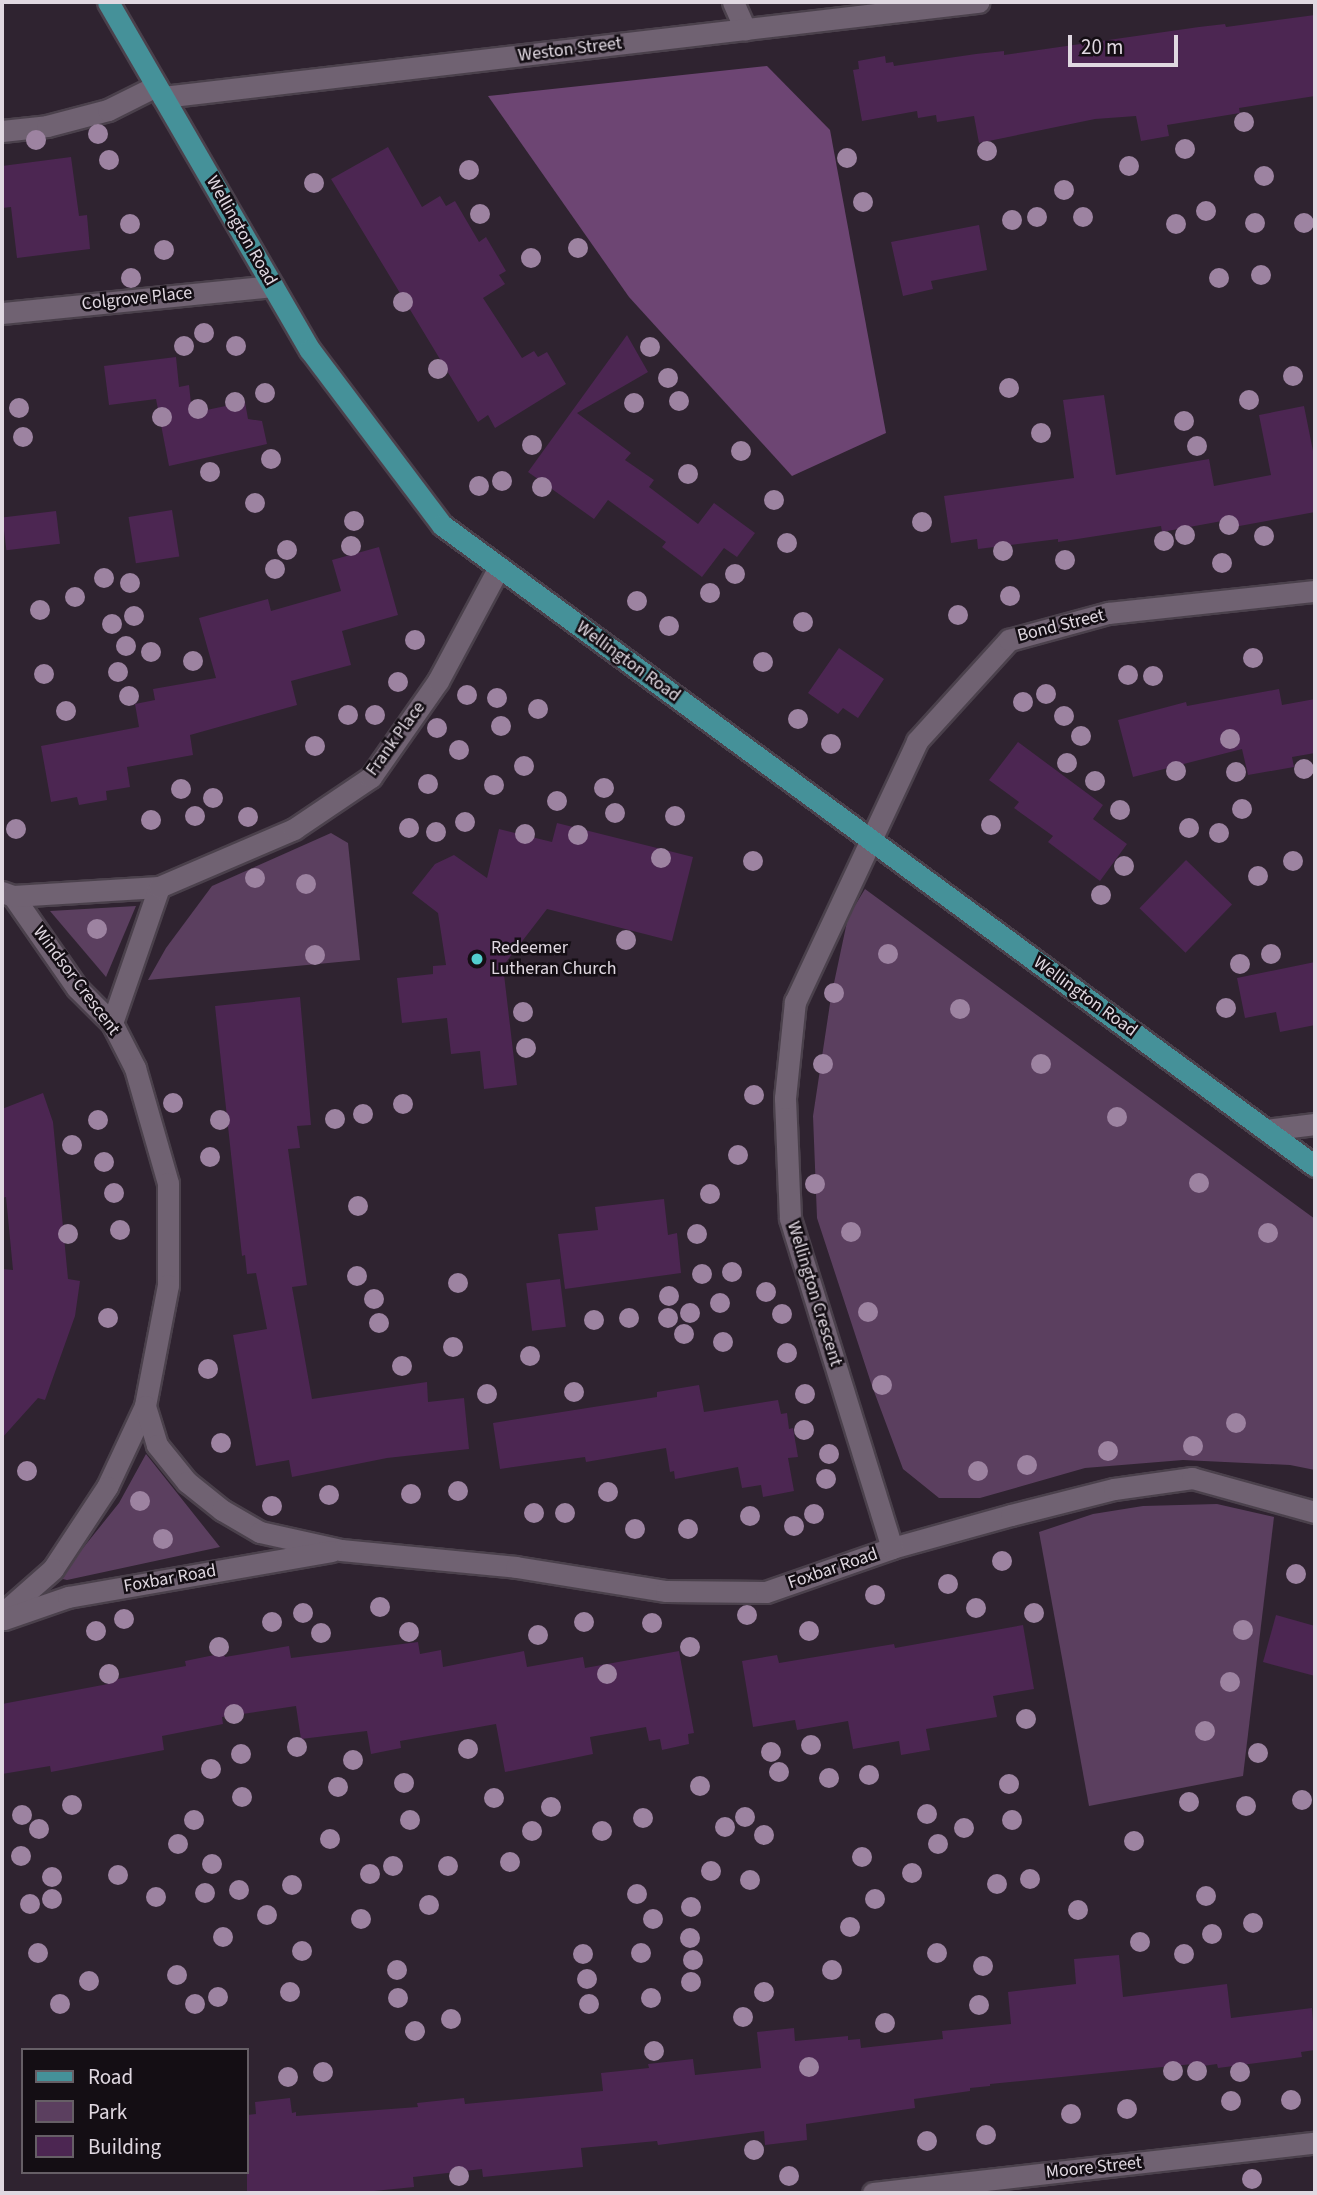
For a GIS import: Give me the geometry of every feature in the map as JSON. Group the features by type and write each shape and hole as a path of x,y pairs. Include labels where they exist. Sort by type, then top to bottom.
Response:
{"main road":[{"name":"Wellington Road","path":"108,2 310,350 442,525 1315,1166"}],"street":[{"path":"733,2 746,29"},
{"name":"Weston Street","path":"2,131 47,125 108,110 160,92 978,2"},
{"name":"Colgrove Place","path":"2,313 273,286"},
{"name":"Frank Place","path":"7,894 159,887 294,829 371,777 438,681 499,567"},
{"name":"Bond Street","path":"871,840 918,741 1009,640 1108,613 1315,591"},
{"name":"Wellington Crescent","path":"871,840 795,1002 785,1098 790,1218 892,1548"},
{"path":"112,1023 159,887"},
{"name":"Windsor Crescent","path":"2,1614 53,1569 107,1487 145,1406 169,1285 168,1183 135,1068 112,1023 77,988 7,894"},
{"path":"1266,1129 1315,1124"},
{"name":"Foxbar Road","path":"145,1406 157,1445 187,1482 222,1510 260,1532 341,1550 516,1567 666,1591 766,1592 892,1548 1114,1489 1192,1478 1315,1512"},
{"name":"Foxbar Road","path":"2,1620 68,1597 341,1550"},
{"name":"Moore Street","path":"873,2193 1315,2143"}],"green space":[{"path":"331,833 348,843 360,960 148,980 166,948 212,886"},
{"path":"865,889 1315,1219 1315,1470 1290,1465 1183,1460 1085,1468 980,1498 939,1498 903,1469 872,1386 817,1218 813,1116 831,997 848,917"},
{"path":"136,906 106,977 50,911"},
{"path":"146,1454 220,1547 67,1580 59,1578 119,1503"},
{"path":"1217,1504 1274,1517 1243,1776 1089,1806 1039,1532 1093,1514 1143,1506"}],"shaded area":[{"path":"767,66 830,130 886,433 792,476 629,297 488,96"}],"building":[{"path":"1315,15 1315,96 1239,108 1240,113 1167,125 1169,136 1141,141 1136,116 1095,119 979,143 974,116 937,122 936,115 918,118 917,111 862,121 853,70 859,69 858,61 885,56 886,63 893,62 894,66 1004,51 1004,55 1199,27 1225,24 1226,27"},
{"path":"388,147 422,207 440,196 446,206 455,201 479,242 486,237 506,271 499,275 505,284 483,298 522,358 534,351 538,357 547,352 566,384 495,428 488,415 478,422 331,179"},
{"path":"71,157 79,216 87,215 90,249 17,258 11,207 2,208 2,166"},
{"path":"979,225 987,270 931,281 933,289 903,296 891,242"},
{"path":"627,335 648,372 577,413 631,453 625,460 654,480 649,487 698,524 714,503 755,533 737,557 724,548 702,577 662,547 666,542 608,500 594,519 528,472"},
{"path":"176,357 179,387 189,385 192,413 245,402 248,419 262,421 267,444 169,466 156,399 109,405 104,366"},
{"path":"1104,395 1116,475 1209,459 1214,486 1271,475 1259,415 1304,406 1315,461 1315,512 1234,527 1233,519 1162,532 1161,526 1058,542 1058,539 978,549 977,539 951,543 944,496 1074,478 1063,400"},
{"path":"172,510 179,556 136,563 129,517"},
{"path":"56,511 60,544 6,550 2,518"},
{"path":"379,547 398,615 342,631 351,665 291,681 297,705 190,735 193,755 127,767 130,787 106,791 107,800 79,805 77,797 51,802 41,746 139,727 135,704 155,700 153,689 216,678 199,618 268,599 271,611 341,591 332,560"},
{"path":"839,648 884,679 858,718 843,708 838,714 808,693"},
{"path":"1279,689 1282,705 1315,699 1315,753 1292,757 1294,767 1248,775 1242,749 1133,777 1118,720 1186,702 1187,706"},
{"path":"1018,742 1103,805 1093,819 1127,844 1100,881 1048,842 1053,836 1014,808 1019,802 989,780"},
{"name":"Redeemer Lutheran Church","path":"557,823 693,857 672,941 547,909 503,966 517,1085 484,1089 480,1051 451,1054 447,1018 402,1023 397,978 433,974 433,966 446,965 438,913 412,893 435,864 454,855 487,878 499,829 552,842"},
{"path":"1186,860 1232,904 1185,953 1139,908"},
{"path":"1315,962 1315,1025 1280,1032 1276,1012 1245,1018 1237,978"},
{"path":"300,997 311,1125 297,1126 300,1148 288,1149 307,1285 292,1287 312,1399 427,1382 428,1402 464,1398 469,1449 387,1458 292,1477 289,1460 256,1466 233,1335 267,1329 256,1273 247,1274 245,1255 242,1256 215,1006"},
{"path":"43,1093 53,1122 68,1279 80,1281 75,1316 45,1400 38,1398 2,1438 2,1269 13,1270 6,1197 2,1198 2,1109"},
{"path":"664,1199 668,1235 677,1233 681,1273 565,1289 558,1234 598,1230 595,1207"},
{"path":"560,1279 566,1327 532,1331 526,1283"},
{"path":"699,1385 704,1412 778,1400 781,1414 787,1413 789,1429 793,1428 798,1457 788,1458 794,1491 763,1497 761,1485 742,1488 738,1467 675,1479 674,1471 670,1472 666,1448 586,1462 585,1457 500,1469 493,1423 657,1397 657,1392"},
{"path":"1276,1615 1315,1626 1315,1676 1263,1662"},
{"path":"1023,1625 1034,1689 993,1696 997,1717 926,1729 930,1750 901,1755 899,1741 853,1749 848,1721 797,1730 795,1720 753,1727 742,1661 777,1655 779,1663 894,1644 895,1648"},
{"path":"418,1642 420,1654 441,1650 443,1667 524,1651 527,1667 583,1657 585,1668 679,1651 694,1733 688,1734 689,1744 662,1750 660,1739 649,1741 646,1727 590,1737 593,1754 505,1772 496,1724 400,1741 401,1748 371,1754 367,1731 301,1739 296,1706 222,1717 223,1724 162,1736 164,1750 51,1772 50,1766 2,1774 2,1704 108,1684 107,1681 186,1666 185,1661 224,1653 225,1657 289,1646 291,1658"},
{"path":"1119,1955 1123,1997 1227,1984 1231,2018 1312,2008 1315,2050 1301,2052 1302,2057 1218,2068 1217,2064 1203,2066 1203,2063 990,2084 970,2088 970,2091 914,2099 915,2108 806,2124 807,2140 765,2145 764,2131 658,2145 657,2141 581,2148 583,2167 483,2177 482,2169 413,2177 414,2187 354,2193 247,2193 248,2115 256,2114 255,2102 290,2098 292,2113 296,2112 296,2116 418,2107 417,2103 464,2098 465,2104 603,2091 601,2073 649,2068 648,2064 693,2059 695,2075 761,2068 757,2032 794,2028 795,2041 848,2036 848,2040 860,2039 861,2048 943,2039 942,2031 1011,2024 1008,1992 1076,1984 1074,1959"}],"place":[{"name":"Redeemer Lutheran Church","path":"477,959"}]}
